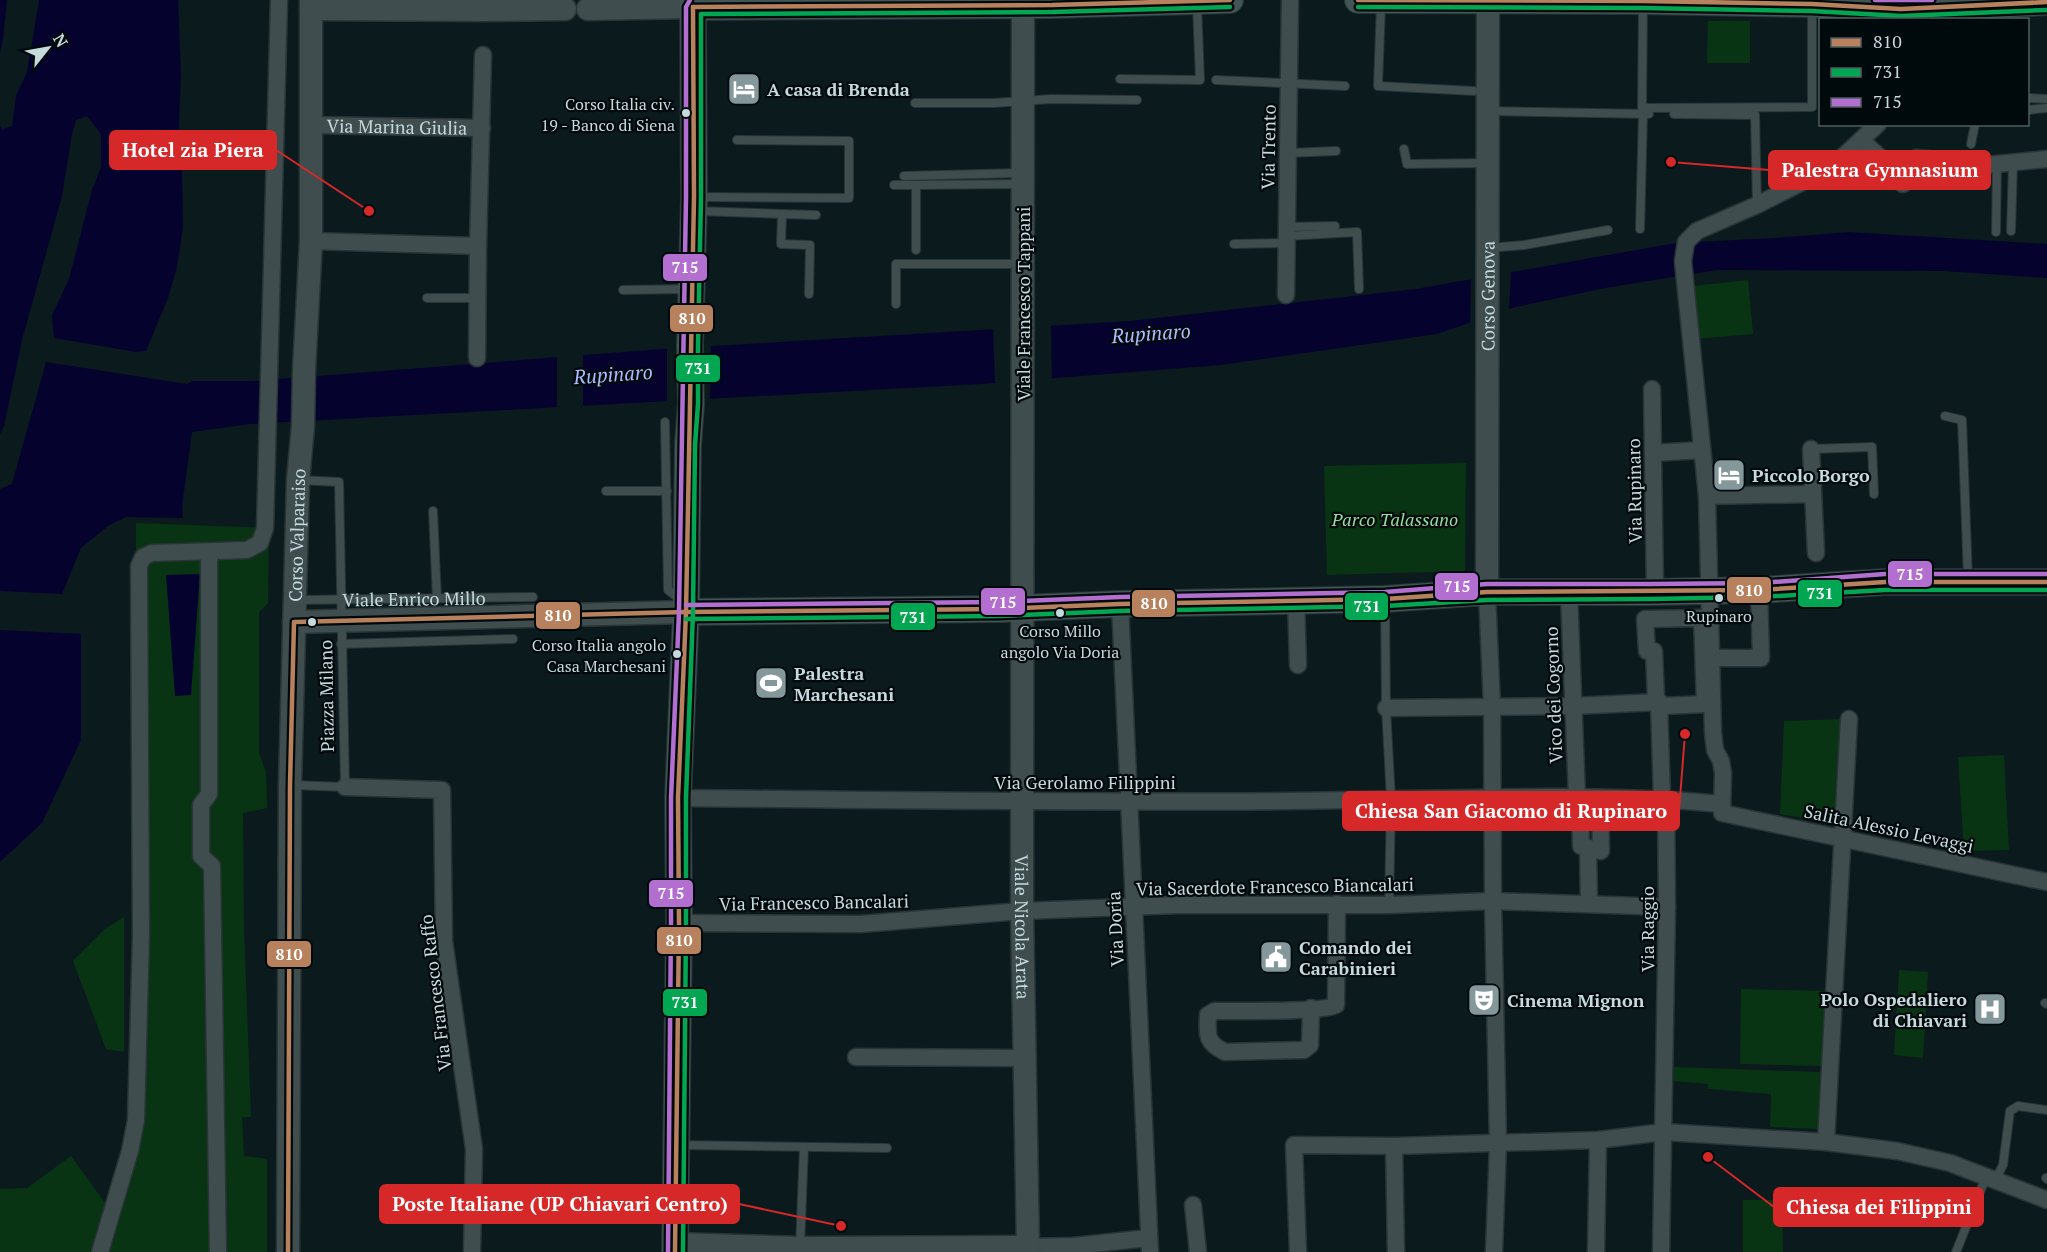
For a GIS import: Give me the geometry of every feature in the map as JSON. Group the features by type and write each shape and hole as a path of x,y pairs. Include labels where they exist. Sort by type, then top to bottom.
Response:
{"main road":[{"path":"676,1248 678,798 691,404 690,342 694,204 693,4 1230,0"},
{"path":"1358,0 1786,2 1901,14 2047,2"},
{"name":"Viale Enrico Millo","path":"686,608 1023,608 1385,599 1487,592 1655,592 1758,590 1885,582 2047,582"}],"street":[{"path":"100,1252 136,1120 141,936 140,566 143,557 152,553 247,550 260,543 265,528 279,0"},
{"name":"Via Trento","path":"1286,295 1290,0"},
{"name":"Corso Genova","path":"1487,592 1488,1"},
{"name":"Viale Francesco Tappani","path":"1023,3 1023,608"},
{"path":"311,4 485,5 565,9"},
{"name":"Corso Valparaiso","path":"288,1252 290,785 298,480 303,426 311,241 311,4"},
{"path":"588,9 693,4"},
{"name":"Via Marina Giulia","path":"477,358 483,55"},
{"name":"Via Marina Giulia","path":"312,125 482,128"},
{"path":"1722,808 1723,773 1721,761 1715,750 1713,733 1707,496 1683,261 1686,242 1697,231 1757,205 1832,167 1876,126"},
{"path":"1861,140 1884,161 1893,176 1903,184 1917,158 2005,163 2047,159"},
{"path":"311,241 478,246"},
{"name":"Via Rupinaro","path":"1652,389 1655,592"},
{"path":"1811,449 1816,553"},
{"path":"1653,453 1702,450"},
{"path":"1707,496 1813,494"},
{"path":"209,552 209,794 201,805 201,856 212,866 218,1252"},
{"path":"1712,658 1761,658 1758,590"},
{"path":"1487,592 1492,707 1492,901 1498,1144 1494,1252"},
{"name":"Vico dei Cogorno","path":"1569,593 1572,706 1585,799"},
{"path":"1296,600 1298,664"},
{"name":"Via Doria","path":"1120,604 1150,1245"},
{"name":"Viale Enrico Millo","path":"294,611 686,608"},
{"name":"Viale Nicola Arata","path":"1023,608 1022,911 1029,1250"},
{"path":"1386,708 1572,706 1659,702 1664,706 1705,704 1702,618 1645,619 1647,651 1654,651 1656,699 1659,702"},
{"name":"Via Raggio","path":"1659,702 1667,907 1661,1252"},
{"path":"1826,1142 1849,719"},
{"name":"Via Francesco Raffo","path":"345,787 442,790 444,941 474,1149 472,1252"},
{"name":"Via Gerolamo Filippini","path":"678,798 1022,802 1391,800 1492,797 1585,799"},
{"path":"1585,799 1600,803 1601,851 1588,848 1590,903"},
{"name":"Salita Alessio Levaggi","path":"1585,799 1664,799 1722,808 1844,838 2047,882"},
{"name":"Via Sacerdote Francesco Biancalari","path":"1022,911 1178,905 1389,905 1492,901 1667,907"},
{"path":"1311,1008 1310,1045 1304,1050 1225,1052 1210,1043 1208,1018 1210,1013 1311,1008 1331,1008 1336,1005 1338,1000 1337,904"},
{"name":"Via Francesco Bancalari","path":"679,923 861,924 1022,911"},
{"path":"856,1057 1024,1058"},
{"path":"1298,1252 1294,1145 1498,1144 1598,1140 1664,1132 1826,1142 1897,1151 1950,1162 2047,1200"},
{"path":"1596,1252 1598,1140"},
{"path":"1394,1146 1396,1252"},
{"path":"1193,1205 1198,1252"},
{"path":"676,1248 1029,1250 1073,1246 1150,1245"}],"lane":[{"path":"1382,0 1378,86 1474,91"},
{"path":"1120,79 1200,80 1197,1"},
{"path":"1643,1 1642,108 1812,107 1812,4"},
{"path":"1216,80 1344,86"},
{"path":"2029,98 2047,99"},
{"path":"915,103 1051,99 1137,100"},
{"path":"2029,110 2047,108"},
{"path":"1487,111 1755,115 1757,205"},
{"path":"1640,229 1642,114"},
{"path":"1971,144 1975,126"},
{"path":"694,204 849,198 849,141 737,141"},
{"path":"1404,149 1407,164 1487,163"},
{"path":"1288,153 1336,152"},
{"path":"2005,163 2011,231"},
{"path":"1996,232 2005,163"},
{"path":"903,176 1022,179"},
{"path":"894,185 1022,179"},
{"path":"916,185 916,250"},
{"path":"694,204 782,214 816,215"},
{"path":"782,214 781,244 810,245 809,294"},
{"path":"1234,244 1335,226"},
{"path":"1489,255 1524,245 1608,230"},
{"path":"1287,235 1357,232 1359,289"},
{"path":"896,304 896,264 1024,264"},
{"path":"624,290 692,289"},
{"path":"427,298 478,298"},
{"path":"1945,416 1962,420 1968,582"},
{"path":"665,422 668,590 686,608"},
{"path":"1811,449 1872,447 1874,494"},
{"name":"Piazza Milano","path":"298,480 339,482 345,787"},
{"path":"606,491 667,491"},
{"path":"433,511 437,599"},
{"name":"Viale Enrico Millo","path":"341,611 437,599 533,597"},
{"path":"1385,599 1386,708 1391,800 1389,905"},
{"path":"341,644 513,639"},
{"path":"290,785 345,787"},
{"path":"1956,1252 1990,1178 2003,1165 2010,1111 2018,1106 2047,1110"},
{"path":"677,1145 886,1148"},
{"path":"800,1248 804,1146"}],"green space":[{"path":"1708,21 1750,21 1750,63 1707,63"},
{"path":"1748,280 1753,334 1696,339 1693,286"},
{"name":"Parco Talassano","path":"1466,463 1465,571 1327,575 1324,466"},
{"path":"136,523 269,528 268,603 259,612 259,753 266,772 267,808 243,813 244,929 251,1117 242,1117 244,1156 267,1159 267,1252 0,1252 0,1189 27,1188 71,1156 105,1203 134,1110 137,880"},
{"path":"1842,719 1838,824 1780,814 1784,721"},
{"path":"2004,755 2009,850 1964,851 1958,757"},
{"path":"124,917 124,1052 106,1049 73,961 104,930"},
{"path":"1899,970 1928,972 1923,1058 1894,1055"},
{"path":"1741,989 1826,991 1821,1066 1740,1064"},
{"path":"1674,1067 1820,1072 1818,1129 1770,1127 1771,1094 1708,1089 1708,1084 1673,1081"},
{"path":"1743,1200 1782,1200 1783,1252 1743,1252"}],"water":[{"path":"0,0 7,0 0,53"},
{"path":"39,0 178,0 181,76 178,144 182,171 183,227 177,267 168,298 146,351 136,352 54,338 52,315 69,279 92,190 101,167 101,134 87,116 76,120 62,196 22,340 4,426 0,434 0,125 2,129 12,126 16,96 27,72"},
{"path":"1849,232 2047,244 2047,278 1943,271 1717,270 1605,288 1516,307 1437,334 1221,365 981,384 250,424 192,432 182,506 183,518 126,517 108,526 81,548 62,594 0,591 0,489 12,484 46,362 187,384 192,381 254,381 662,349 1130,321 1416,289 1676,243"},
{"path":"200,574 191,695 175,696 166,575"},
{"path":"0,630 81,634 81,740 42,823 0,862"}],"pier":[{"path":"1511,270 1509,312 1470,326 1471,277"},
{"path":"1051,324 1052,381 995,386 993,327"},
{"path":"711,344 710,403 667,404 667,346"},
{"path":"583,352 583,410 557,411 557,354"}],"transit line":[{"name":"715","path":"668,1252 671,798 679,612 686,197 686,7 690,0"},
{"name":"810","path":"693,7 1052,5 1230,0"},
{"name":"810","path":"1358,0 1643,1 1812,4 1901,9 2047,2"},
{"name":"715","path":"1875,0 1932,0"},
{"name":"810","path":"675,1252 679,923 678,798 686,612 694,197 693,7"},
{"name":"731","path":"683,1252 686,798 698,404 701,14 1052,12 1230,7"},
{"name":"731","path":"1358,7 1643,8 1812,11 1901,16 2047,10"},
{"name":"715","path":"686,605 999,602 1120,597 1385,592 1487,584 1759,583 1885,574 2047,574"},
{"name":"810","path":"288,1252 290,785 294,622 686,612 999,609 1120,604 1385,599 1487,592 1759,590 1885,582 2047,582"},
{"name":"731","path":"686,619 999,616 1120,611 1385,606 1487,600 1759,597 1885,590 2047,590"}],"place":[{"name":"A casa di Brenda","path":"744,89"},
{"name":"Corso Italia civ. 19 - Banco di Siena","path":"686,113"},
{"name":"Palestra Gymnasium","path":"1671,162"},
{"name":"Hotel zia Piera","path":"369,211"},
{"name":"Piccolo Borgo","path":"1729,475"},
{"name":"Rupinaro","path":"1719,598"},
{"name":"Corso Millo angolo Via Doria","path":"1060,613"},
{"name":"Corso Italia angolo Casa Marchesani","path":"677,654"},
{"name":"Palestra Marchesani","path":"771,683"},
{"name":"Chiesa San Giacomo di Rupinaro","path":"1685,734"},
{"name":"Comando dei Carabinieri","path":"1276,957"},
{"name":"Cinema Mignon","path":"1484,1000"},
{"name":"Polo Ospedaliero di Chiavari","path":"1990,1009"},
{"name":"Chiesa dei Filippini","path":"1708,1157"},
{"name":"Poste Italiane (UP Chiavari Centro)","path":"841,1226"}]}
